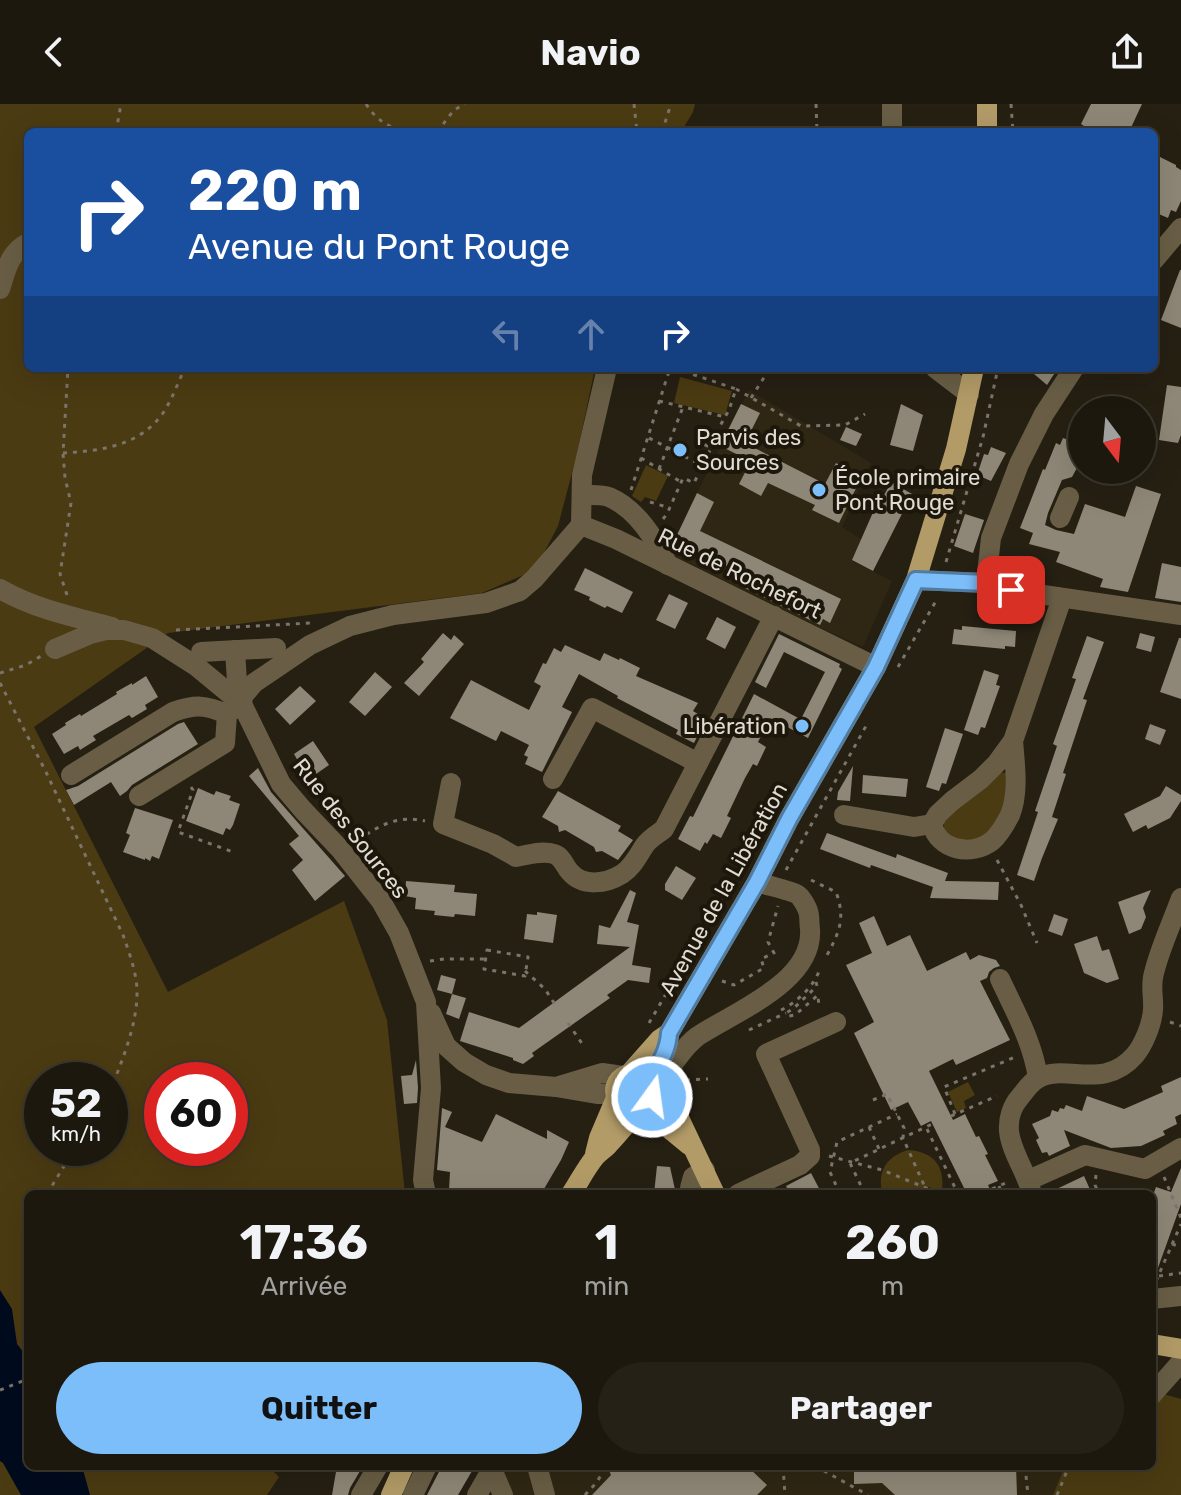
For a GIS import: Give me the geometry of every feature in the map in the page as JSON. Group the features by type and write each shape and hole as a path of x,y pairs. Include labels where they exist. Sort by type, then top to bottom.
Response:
{"main road":[{"path":"987,104 987,128"},
{"name":"Avenue de la Libération","path":"578,1190 594,1158 599,1138 633,1084 662,1058 669,1033 876,667 916,580 956,449 973,372"},
{"path":"695,1151 642,1109 628,1110 619,1103 633,1084 671,1101 705,1170 713,1190"},
{"name":"Avenue de la Libération","path":"594,1158 650,1102 652,1097 633,1084"},
{"path":"1156,1345 1181,1349"},
{"path":"391,1495 402,1470"}],"street":[{"path":"892,104 892,128"},
{"path":"1158,255 1181,228"},
{"path":"0,289 6,267 14,253 24,245"},
{"path":"237,705 254,683 310,645 350,626 393,615 486,603 520,591 534,579 581,525 582,475 606,372"},
{"path":"940,372 969,394"},
{"path":"986,583 991,538 1019,464 1044,414 1071,372"},
{"path":"583,495 607,496 625,507 656,539 668,565"},
{"path":"1060,518 1069,497"},
{"name":"Rue de Rochefort","path":"581,525 876,667"},
{"path":"916,580 986,583 1011,590 1181,615"},
{"name":"Rue des Sources","path":"0,589 20,600 80,620 152,638 196,666 237,705 281,784 340,849 381,901 399,933 426,1002 431,1088 423,1180 425,1190"},
{"path":"1013,741 1016,771 1011,812 1001,831 988,843 972,849 946,845 934,833 932,824 938,814 997,763 1013,741 1062,598"},
{"path":"451,783 443,824 516,857 541,853 559,856 575,878 585,882 610,880 623,873 647,842 664,829 774,616"},
{"path":"55,649 106,630 129,631"},
{"path":"201,652 276,648"},
{"path":"139,796 225,743 237,705 235,650"},
{"path":"71,775 173,712 186,708 237,705"},
{"path":"553,779 592,708 698,763"},
{"path":"844,815 914,827 932,824"},
{"path":"426,1002 446,1046 486,1075 509,1083 556,1087 602,1073 633,1084 669,1071 682,1050 696,1037 788,979 803,959 810,936 808,911 798,895 757,882"},
{"path":"1037,1071 1093,1075 1121,1067 1136,1054 1152,1015 1154,971 1181,898"},
{"path":"1000,979 1028,1040 1037,1071"},
{"path":"747,1190 800,1165 810,1156 766,1054 829,1024"},
{"path":"1037,1071 1015,1103 1010,1120 1009,1134 1029,1183 1085,1155 1145,1169 1181,1148"},
{"path":"691,1190 693,1177 705,1170"},
{"path":"1156,1293 1181,1296"},
{"path":"1156,1390 1181,1362"},
{"path":"361,1495 376,1470"},
{"path":"413,1495 425,1470"},
{"path":"477,1495 491,1470"},
{"path":"493,1470 503,1495"},
{"path":"538,1470 545,1495"}],"path":[{"path":"117,128 121,104"},
{"path":"366,104 372,114 392,128"},
{"path":"440,128 454,110 465,104"},
{"path":"634,104 637,128"},
{"path":"663,128 671,104"},
{"path":"816,104 817,128"},
{"path":"1011,104 1013,128"},
{"path":"68,372 63,453 71,503 60,574 80,620"},
{"path":"63,453 99,450 131,440 149,428 163,412 183,372"},
{"path":"625,507 670,372"},
{"path":"684,372 736,389 801,426 845,425 865,414"},
{"path":"751,398 767,372"},
{"path":"659,376 666,378"},
{"path":"658,526 683,478 694,483 711,448 698,441 704,427 716,433 736,389"},
{"path":"659,401 725,417"},
{"path":"659,469 683,407"},
{"path":"645,421 652,423"},
{"path":"648,437 703,466"},
{"path":"641,458 681,482"},
{"path":"632,468 637,471"},
{"path":"646,501 670,508"},
{"path":"129,631 312,623"},
{"path":"0,673 26,665 55,649"},
{"path":"0,683 45,770 129,952 137,988 135,1010 121,1062"},
{"path":"181,770 193,790 178,832 233,852"},
{"path":"340,849 382,824 410,818 443,824"},
{"path":"645,1030 758,836"},
{"path":"988,843 1037,943"},
{"path":"722,980 734,985 753,976 764,968 761,959 774,953 768,942 778,906 769,899"},
{"path":"833,932 839,932"},
{"path":"487,950 528,957 525,976 484,969 486,959 487,950"},
{"path":"412,965 444,959 486,959"},
{"path":"525,971 545,989 556,1006"},
{"path":"811,976 817,986 819,1011 829,1024"},
{"path":"746,1031 793,1009 817,986"},
{"path":"786,1013 795,1015 818,995"},
{"path":"568,1023 583,1045"},
{"path":"996,1097 953,1115 944,1087 1015,1056 1019,1064 1037,1071"},
{"path":"678,1080 708,1079"},
{"path":"873,1100 887,1094 904,1128 903,1138 925,1188"},
{"path":"838,1190 830,1172 837,1142 897,1114"},
{"path":"850,1163 932,1124"},
{"path":"869,1127 879,1149"},
{"path":"926,1127 956,1190"},
{"path":"810,1150 882,1170 930,1190"},
{"path":"1157,1162 1181,1218"},
{"path":"850,1163 863,1190"},
{"path":"49,1190 64,1166"},
{"path":"990,1190 1029,1183"},
{"path":"999,1186 1000,1190"},
{"path":"1156,1284 1181,1224"},
{"path":"1172,1244 1181,1247"},
{"path":"1159,1276 1181,1273"},
{"path":"0,1390 24,1381"},
{"path":"585,1495 601,1475 599,1470"},
{"path":"783,1470 785,1495"},
{"path":"822,1470 868,1495"},
{"path":"1025,1470 1028,1495"},
{"path":"1057,1495 1067,1470"}],"shaded area":[{"path":"0,104 695,104 683,128 24,128 24,372 594,372 558,526 535,570 482,593 168,633 34,727 168,992 344,901 387,1020 405,1190 24,1190 24,1470 272,1470 279,1477 267,1495 0,1495"},
{"path":"680,377 732,391 725,415 674,403"},
{"path":"749,390 871,463 842,527 862,540 852,561 892,581 863,647 669,553"},
{"path":"646,465 668,476 656,501 645,497 641,502 632,496"},
{"path":"999,772 1006,773 1005,813 982,840 960,843 944,830 944,821"},
{"path":"968,1082 975,1095 964,1101 966,1108 957,1112 948,1092"},
{"path":"917,1151 936,1162 942,1175 942,1190 929,1187 925,1190 882,1190 885,1166 901,1153"},
{"path":"1160,1393 1181,1399 1181,1495 1053,1495 1063,1470 1156,1470 1156,1398"},
{"path":"505,1470 1063,1470 1053,1495 491,1495 507,1486"}],"water":[{"path":"0,1290 12,1309 17,1344 24,1353 24,1470 83,1470 90,1495 21,1495 0,1461"}],"building":[{"path":"1091,104 1142,104 1131,128 1083,128 1081,124"},
{"path":"1158,156 1181,170 1181,201 1176,212 1171,210 1168,218 1158,214"},
{"path":"1181,270 1181,328 1161,320"},
{"path":"1032,372 1055,372 1047,385"},
{"path":"1167,385 1181,387 1181,435 1178,443 1159,440"},
{"name":"École primaire Pont Rouge","path":"741,404 760,413 745,443 825,484 836,463 862,476 839,523 812,510 815,505 768,483 761,496 739,484 751,461 720,446"},
{"path":"901,404 923,415 913,451 890,445"},
{"path":"846,427 862,434 856,446 840,440"},
{"path":"1063,438 1068,440 1068,478 1062,480 1045,525 1074,534 1085,504 1125,517 1136,486 1161,494 1128,592 1100,587 1103,579 1056,562 1060,552 1029,544 1033,533 1020,528 1043,469 1056,443 1060,445"},
{"path":"991,447 1006,453 991,481 977,475 984,454 988,455"},
{"path":"891,482 912,494 873,571 852,560 878,501 880,503"},
{"path":"697,493 714,502 700,531 841,599 830,623 823,619 820,625 735,583 738,577 733,574 735,570 691,549 694,543 677,535"},
{"path":"965,514 984,520 973,553 954,546"},
{"path":"1162,563 1181,567 1181,602 1155,598"},
{"path":"585,568 633,592 622,613 607,606 605,608 574,590"},
{"path":"669,594 688,603 675,629 656,620"},
{"path":"717,617 736,627 725,649 706,639"},
{"path":"962,626 1016,631 1015,647 1005,646 1005,649 952,644 954,629 962,630"},
{"path":"443,633 451,640 454,635 464,644 419,696 404,683 424,662 421,659"},
{"path":"1140,633 1155,637 1151,652 1136,648"},
{"path":"779,634 840,664 842,669 808,738 770,718 758,742 766,747 757,766 753,764 745,778 727,816 731,818 721,838 713,834 700,851 678,839 690,816 693,817 754,694 800,719 825,672 784,652 766,688 755,682"},
{"path":"1087,636 1104,642 1083,699 1087,700 1063,773 1066,774 1052,817 1058,819 1034,881 1017,875 1057,746 1053,744 1076,679 1072,678"},
{"path":"1181,638 1181,699 1160,692"},
{"path":"565,645 600,661 604,653 620,658 640,668 636,676 698,703 693,711 706,719 694,743 676,734 678,730 579,674 562,707 572,712 542,772 525,764 528,757 524,755 529,745 501,731 496,741 450,718 471,680 529,710 541,686 534,682 543,663 546,664 554,648 561,652"},
{"path":"984,670 999,675 996,685 1000,686 985,728 981,727 978,735 964,730"},
{"path":"375,672 392,687 365,716 349,702"},
{"path":"146,676 158,697 145,705 147,709 132,718 129,715 93,736 96,740 80,750 78,746 64,754 52,734 65,723"},
{"path":"300,686 316,701 290,725 275,709"},
{"path":"184,722 198,744 132,785 120,796 111,782 74,805 66,790 78,786"},
{"path":"1150,724 1166,730 1160,745 1145,739"},
{"path":"945,728 963,734 946,784 942,783 939,791 926,787"},
{"path":"313,741 329,765 316,774 312,770 304,775 295,763 298,761 294,754"},
{"path":"853,766 850,801 837,800 838,792"},
{"path":"258,768 271,792 345,876 315,901 292,870 303,860 289,844 299,836 249,776"},
{"path":"863,775 908,779 906,797 862,793"},
{"path":"1166,786 1181,795 1181,801 1170,818 1148,829 1146,825 1133,832 1124,814 1160,796"},
{"path":"198,788 214,795 216,791 231,796 229,800 240,804 233,825 230,830 226,828 223,835 186,821"},
{"path":"558,791 621,826 618,831 633,840 618,860 602,851 596,852 594,847 565,830 559,832 558,826 542,817"},
{"path":"135,808 173,820 159,859 152,856 150,861 123,852"},
{"path":"827,833 948,873 945,881 999,882 998,900 930,898 933,887 820,849"},
{"path":"676,866 696,878 682,900 665,890 665,884"},
{"path":"406,881 455,885 454,892 477,894 475,916 434,915 435,911 415,909 416,898 405,896"},
{"path":"630,890 636,893 627,922 639,925 632,965 651,968 649,983 628,980 607,995 610,998 532,1053 534,1056 523,1064 460,1041 469,1012 519,1028 630,947 597,944 599,925 610,928"},
{"path":"1151,890 1143,908 1146,917 1141,929 1129,934 1118,902"},
{"path":"537,912 557,915 553,943 524,939 527,914 537,915"},
{"path":"1054,914 1068,919 1062,936 1048,931"},
{"path":"874,916 887,946 910,935 927,971 966,952 970,960 979,955 996,960 1000,966 980,981 1010,1040 956,1065 953,1059 929,1071 953,1120 965,1114 976,1137 979,1136 998,1181 988,1185 990,1190 965,1190 931,1121 921,1126 908,1102 891,1110 854,1033 874,1022 846,965 872,953 859,923"},
{"path":"1097,936 1102,951 1109,949 1119,979 1107,983 1084,973 1074,944"},
{"path":"441,975 456,979 452,994 437,990"},
{"path":"452,994 466,998 459,1019 446,1014"},
{"path":"416,1060 417,1103 404,1104 401,1076 412,1075"},
{"path":"1181,1077 1181,1114 1175,1117 1177,1124 1163,1131 1165,1135 1141,1146 1111,1148 1064,1130 1070,1146 1049,1156 1047,1152 1042,1153 1032,1124 1050,1116 1052,1110 1058,1112 1066,1105 1082,1111 1087,1096 1124,1109 1163,1092 1161,1086"},
{"path":"442,1108 452,1112 445,1127 482,1142 496,1114 547,1139 547,1130 569,1142 543,1190 449,1190 450,1172 437,1170"},
{"path":"657,1166 670,1167 675,1190 654,1190"},
{"path":"1181,1168 1181,1204 1156,1273 1155,1190 1156,1187 1171,1192"},
{"path":"811,1173 820,1190 788,1190 786,1186"},
{"path":"1084,1176 1090,1190 1054,1190"},
{"path":"336,1470 361,1470 348,1495 332,1495"},
{"path":"440,1470 472,1471 458,1495 427,1495"},
{"path":"609,1470 751,1470 767,1485 757,1495 592,1495 611,1475"},
{"path":"854,1470 1016,1470 1017,1495 895,1495 882,1483 854,1484"}],"place":[{"name":"Parvis des Sources","path":"680,450"},
{"name":"École primaire Pont Rouge","path":"819,490"},
{"name":"Libération","path":"802,726"}],"route":[{"path":"652,1097 648,1079 658,1067 668,1044 669,1033 876,667 916,580 986,583 1011,590"}]}
